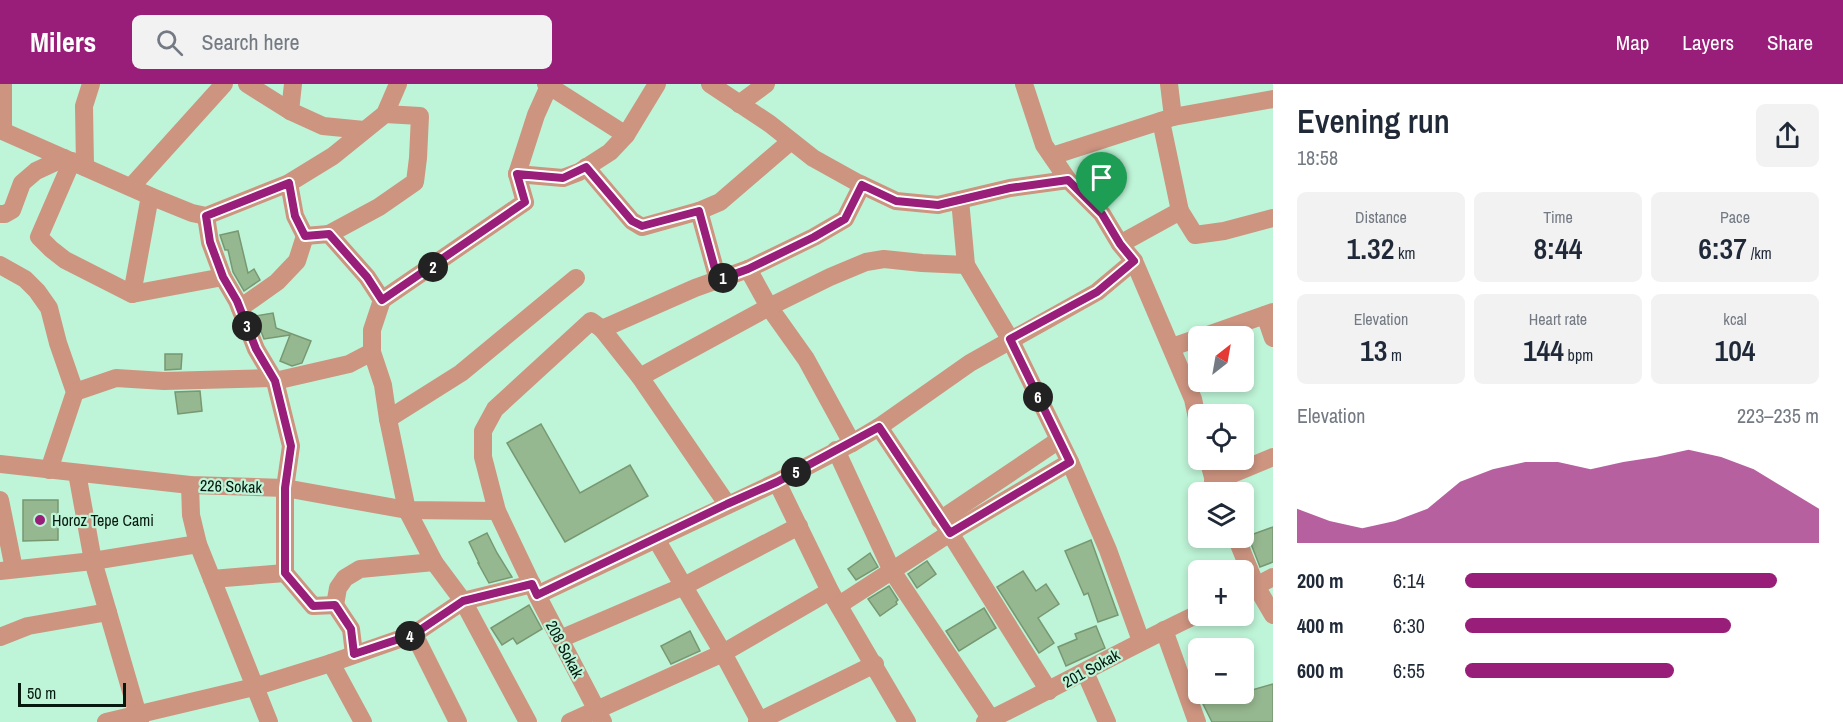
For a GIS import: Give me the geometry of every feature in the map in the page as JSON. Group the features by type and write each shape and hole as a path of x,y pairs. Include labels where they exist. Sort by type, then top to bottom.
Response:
{"street":[{"path":"3,84 1,130 150,196 192,213 206,216 289,183 333,156 385,114 398,84"},
{"path":"92,84 84,106 74,162 39,237 65,260 132,294 223,277"},
{"path":"131,187 224,84"},
{"path":"247,84 290,111 323,126 364,130"},
{"path":"290,111 293,84"},
{"path":"517,174 563,178 610,152 626,135 657,84"},
{"path":"710,84 813,158 896,201 938,205 1010,188 1068,180"},
{"path":"739,104 766,84"},
{"path":"1024,84 1044,146 1068,180 1102,214 1120,244 1134,261 1194,404"},
{"path":"1169,84 1167,119 1180,211 1194,235 1224,231 1273,218"},
{"path":"528,722 463,601 434,562 407,510 383,385 372,352 372,330 382,300 525,202 517,174 547,85 626,135"},
{"path":"1052,156 1167,119 1273,99"},
{"path":"305,236 329,234 380,207 414,182 418,158 420,116 385,114"},
{"path":"586,167 632,221 642,226 699,211 720,202 791,141"},
{"path":"0,214 12,210 22,183 36,171 74,162"},
{"path":"240,308 277,282 297,261 305,236 295,216 289,183"},
{"path":"727,504 639,377 602,329 748,269 814,237 845,219 862,185"},
{"path":"132,294 150,196"},
{"path":"960,200 966,265 1010,339 1070,462 1108,550 1141,641"},
{"path":"699,211 718,280"},
{"path":"1120,244 1180,211"},
{"path":"206,216 210,242 223,277 273,380 291,446 285,488 285,573 313,606 335,605"},
{"path":"329,234 367,277 382,300"},
{"path":"639,377 769,307 830,277 867,262 884,259 966,265"},
{"path":"106,722 139,719 331,663 414,634 463,601 535,589 656,539 777,482 879,427 970,363 1097,292 1134,261"},
{"path":"0,265 25,279 49,308 75,392 49,470"},
{"path":"748,269 769,307 806,359 844,447 891,571 988,720"},
{"path":"388,419 461,373 576,278"},
{"path":"1234,326 1269,314 1273,338"},
{"name":"208 Sokak","path":"601,716 497,511 483,457 483,430 495,409 591,321 602,329"},
{"path":"1172,347 1188,341"},
{"path":"75,392 116,378 164,381 273,380 349,364 372,352"},
{"path":"879,427 945,526 1048,691"},
{"path":"570,722 601,716 891,571 945,526 1059,440"},
{"path":"1225,482 1273,457"},
{"path":"945,526 1070,462"},
{"name":"226 Sokak","path":"0,464 190,485 285,488 407,510 497,511"},
{"path":"76,473 93,561 139,719"},
{"path":"777,482 835,598 907,722"},
{"path":"190,485 191,515 198,544 269,722"},
{"path":"0,500 6,560 93,561 198,544"},
{"path":"560,639 684,586 799,526"},
{"path":"656,539 723,653 759,722 875,664"},
{"path":"354,654 351,629 335,605 338,588 345,578 360,569 434,562"},
{"path":"212,579 285,573"},
{"path":"1254,588 1273,577"},
{"path":"1254,594 1273,615"},
{"path":"0,637 28,626 108,612"},
{"name":"201 Sokak","path":"988,720 1188,619"},
{"path":"1164,630 1197,722"},
{"path":"414,634 458,722"},
{"path":"331,663 363,722"},
{"path":"1085,672 1107,722"}],"building":[{"path":"238,231 248,273 254,269 260,280 244,291 233,272 228,250 225,250 220,235"},
{"path":"273,313 276,328 311,341 302,363 292,366 280,361 290,335 264,339 255,316"},
{"path":"165,354 182,354 181,369 165,370"},
{"path":"200,391 202,411 178,414 175,392"},
{"path":"541,424 580,493 630,465 648,496 565,542 507,443"},
{"name":"Horoz Tepe Cami","path":"23,500 58,500 58,540 23,541"},
{"path":"1273,527 1273,562 1260,567 1253,548 1254,534"},
{"path":"487,533 512,577 489,583 469,542"},
{"path":"1091,540 1118,615 1098,622 1088,593 1084,595 1065,551"},
{"path":"870,553 878,567 856,580 848,569"},
{"path":"927,561 936,574 917,588 908,574"},
{"path":"1023,571 1036,591 1046,584 1059,604 1038,618 1054,643 1039,653 997,587"},
{"path":"889,586 898,600 897,604 880,616 868,599"},
{"path":"529,605 542,629 517,644 513,638 502,645 491,628"},
{"path":"984,608 996,628 959,651 946,631"},
{"path":"1096,626 1105,648 1066,666 1058,647 1077,639 1075,634"},
{"path":"690,631 700,651 671,664 661,646"},
{"path":"1273,684 1273,722 1212,722 1203,704 1254,704 1254,689"}],"place":[{"name":"Horoz Tepe Cami","path":"40,520"}],"route":[{"path":"586,167 632,221 642,226 699,211 718,280 748,269 845,219 862,185 896,201 938,205 1010,188 1068,180 1102,214 1120,244 1134,261 1097,292 1010,339 1070,462 950,533 879,427 777,482 537,595 532,584 463,601 414,634 354,654 351,629 335,605 313,606 285,573 285,488 291,446 275,381 256,349 237,301 223,277 210,242 206,216 289,183 295,216 305,236 329,234 367,277 382,300 525,202 517,174 563,178 586,167"}]}
